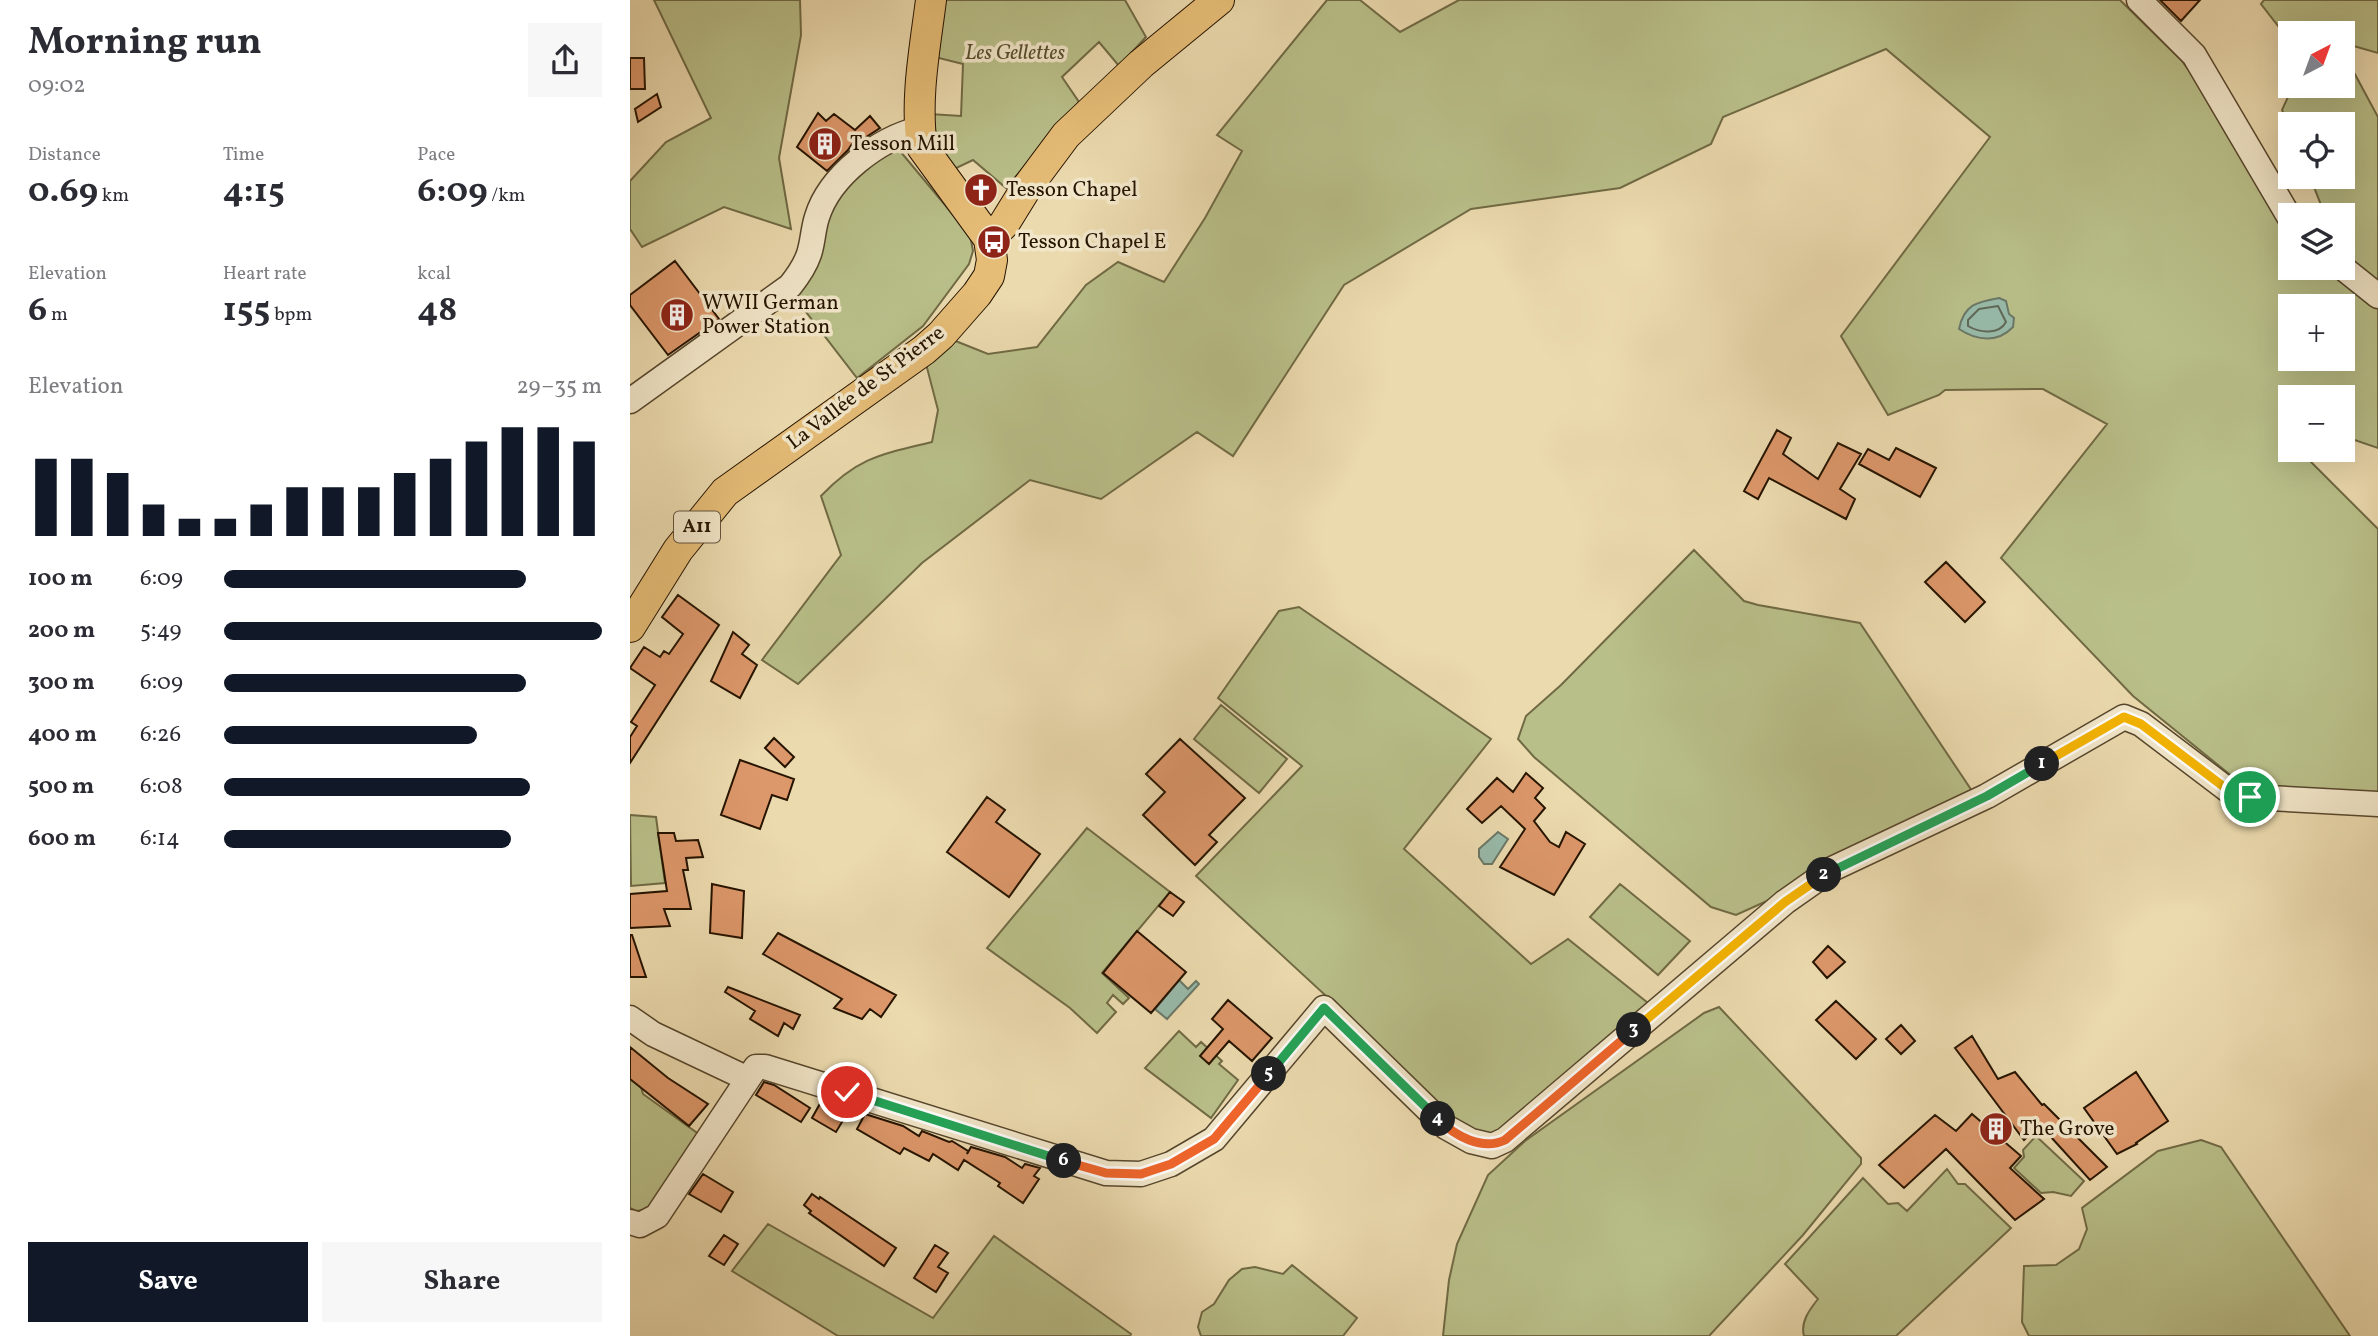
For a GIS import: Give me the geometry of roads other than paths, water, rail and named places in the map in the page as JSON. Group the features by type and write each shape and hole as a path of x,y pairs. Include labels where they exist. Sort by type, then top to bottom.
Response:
{"main road":[{"path":"931,0 922,72 919,129 922,147 989,239 1004,224 1025,190 1066,135 1141,64 1219,0"},
{"name":"La Vallée de St Pierre","path":"630,627 678,550 725,492 941,335 989,276 992,260 989,239"}],"street":[{"path":"2138,0 2194,55 2281,203"},
{"path":"630,401 790,286 810,253 817,216 834,184 861,160 901,133 919,129"},
{"path":"2355,278 2378,296"},
{"path":"630,1222 640,1225 657,1216 756,1068 765,1067 1106,1173 1141,1174 1171,1164 1214,1139 1324,1008 1446,1127 1471,1141 1492,1146 1505,1140 1785,902 1832,869 1987,796 2124,717 2141,724 2228,790 2250,797 2378,804"},
{"path":"630,1018 653,1034 748,1079"}],"water":[{"path":"1999,298 2006,301 2009,314 2014,318 2013,327 2007,332 1994,338 1980,338 1959,329 1968,309 1984,301"},
{"path":"1498,832 1508,839 1492,864 1484,864 1479,857 1479,849"},
{"path":"1179,980 1188,989 1196,981 1199,984 1167,1019 1155,1009"}],"place":[{"name":"Tesson Mill","path":"825,144"},
{"name":"Tesson Chapel","path":"981,190"},
{"name":"Tesson Chapel E","path":"994,242"},
{"name":"WWII German Power Station","path":"677,315"},
{"name":"The Grove","path":"1996,1129"}],"park label":[{"name":"Les Gellettes","path":"1015,53"}]}
